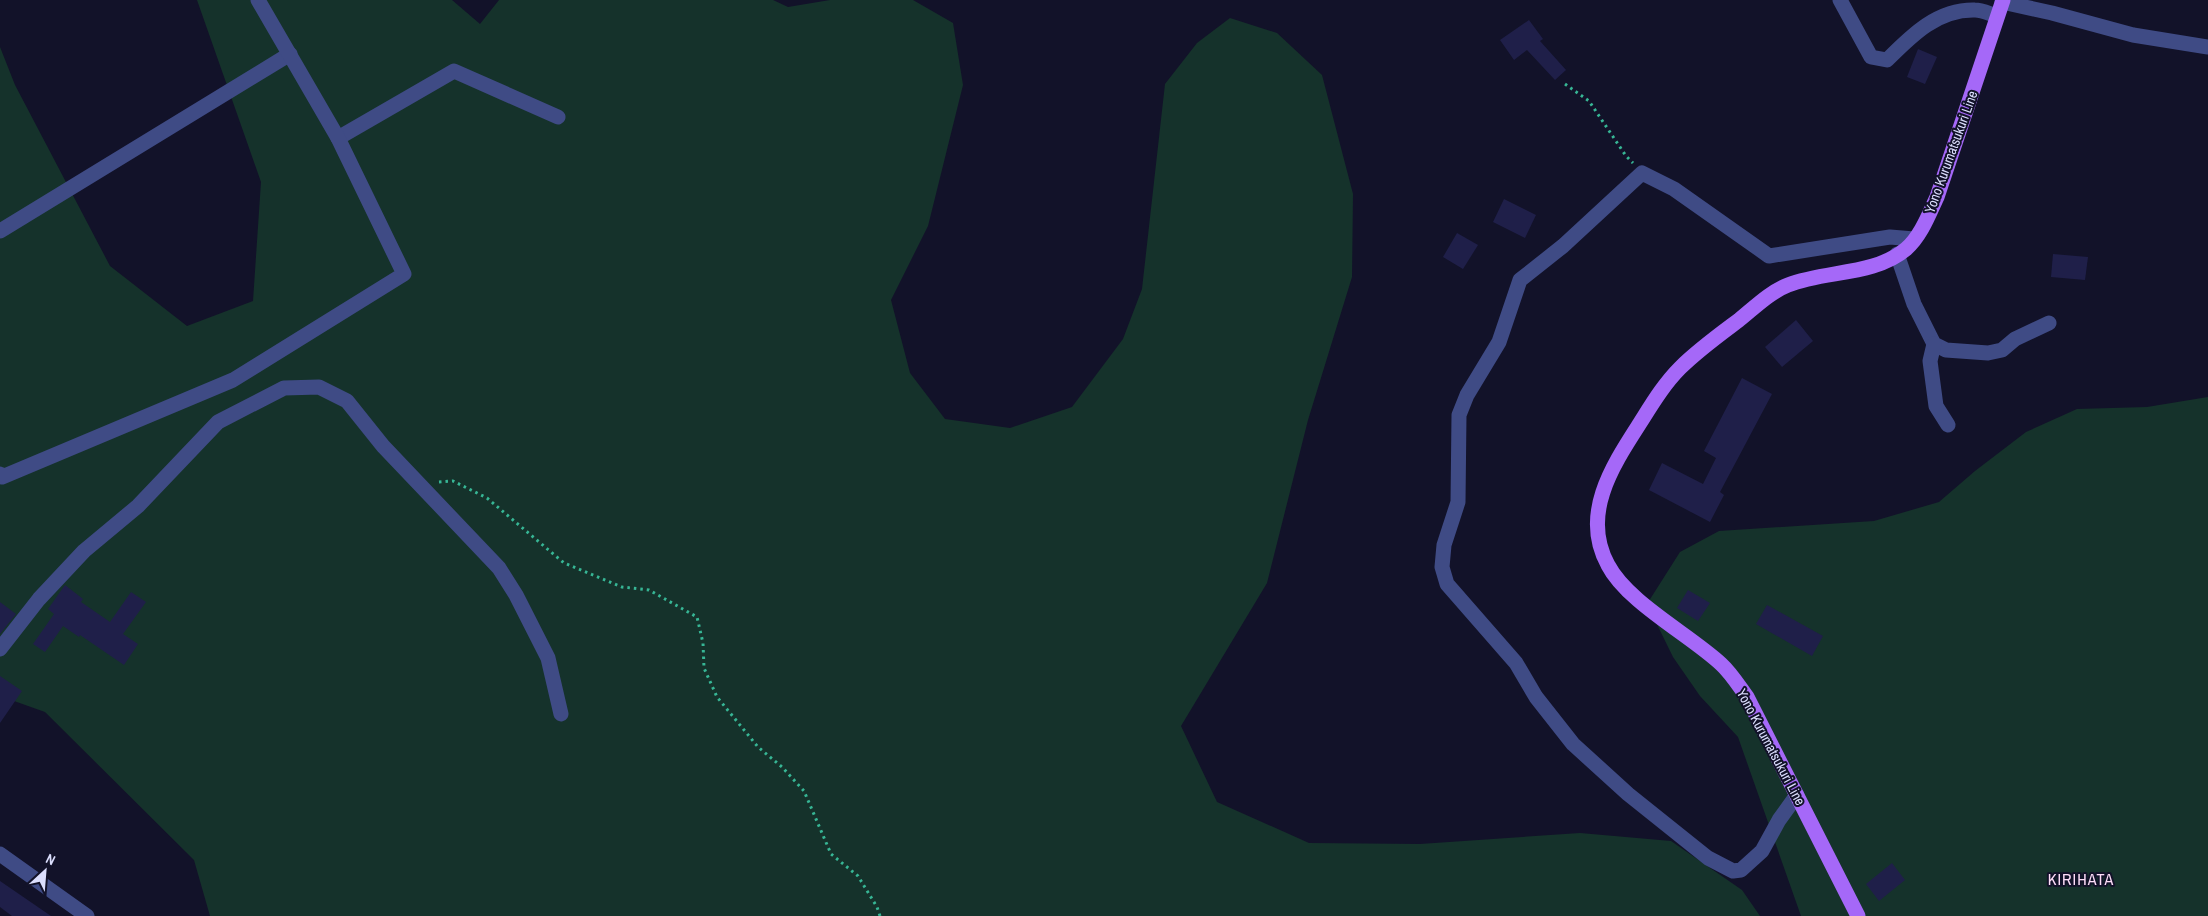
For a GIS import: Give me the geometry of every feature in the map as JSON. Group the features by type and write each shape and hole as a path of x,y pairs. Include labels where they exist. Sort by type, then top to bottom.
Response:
{"main road":[{"name":"Yono Kurumatsukuri Line","path":"1858,916 1747,697 1722,665 1627,590 1608,566 1599,544 1598,514 1603,488 1618,458 1661,390 1679,368 1768,296 1788,285 1884,262 1907,248 1923,227 1937,197 2001,6"}],"street":[{"path":"0,474 2,477 232,380 404,274 338,138 258,0"},
{"path":"1840,0 1871,57 1887,60 1918,30 1933,21 1954,13 2001,6 2052,13 2134,35 2208,47"},
{"path":"0,231 290,54"},
{"path":"338,138 454,71 558,118"},
{"path":"1797,795 1779,820 1762,851 1741,870 1733,871 1708,858 1628,794 1573,744 1536,697 1516,663 1447,584 1442,567 1444,545 1458,502 1459,415 1467,395 1499,342 1520,280 1563,246 1642,173 1674,189 1769,256 1890,237 1914,239"},
{"path":"1897,254 1914,304 1934,344 1946,350 1988,353 2002,350 2015,339 2049,323"},
{"path":"1934,344 1930,361 1936,406 1948,425"},
{"path":"0,649 39,599 84,551 138,506 218,422 284,388 319,388 347,401 384,446 499,568 516,595 548,658 562,714"},
{"path":"0,854 86,916"}],"path":[{"path":"1565,84 1589,101 1626,156 1642,173"},
{"path":"421,484 453,481 487,498 564,562 622,587 649,590 697,617 703,642 704,668 717,697 758,747 782,767 804,792 831,854 858,876 878,907 880,916"}],"green space":[{"path":"197,0 452,0 480,24 499,0 773,0 788,7 830,0 913,0 953,23 963,85 928,226 891,300 910,373 945,419 1010,428 1072,407 1123,339 1142,289 1165,84 1197,43 1230,18 1277,33 1322,75 1353,194 1352,277 1308,420 1267,583 1181,726 1217,802 1309,843 1420,844 1580,833 1671,841 1742,890 1760,916 210,916 194,860 45,712 0,696 0,47 15,85 110,266 187,326 253,301 261,182"},
{"path":"2208,397 2208,916 1801,916 1738,737 1700,696 1673,657 1647,604 1680,552 1719,531 1874,521 1939,502 1975,471 2026,432 2077,409 2147,407"}],"building":[{"path":"1529,20 1543,39 1540,41 1566,70 1555,80 1527,50 1514,60 1500,40"},
{"path":"1918,49 1937,57 1925,84 1907,77"},
{"path":"1504,199 1536,215 1525,238 1493,222"},
{"path":"1457,233 1478,245 1463,269 1443,257"},
{"path":"2053,254 2088,257 2085,280 2051,277"},
{"path":"1796,320 1813,341 1782,367 1765,347"},
{"path":"1742,378 1772,394 1720,492 1724,495 1710,522 1649,490 1662,463 1703,484 1716,458 1704,451"},
{"path":"65,585 83,599 81,602 110,622 131,592 146,602 123,634 138,644 124,665 80,635 79,637 63,626 45,652 33,644 54,614 48,609"},
{"path":"1688,590 1710,603 1698,621 1677,608"},
{"path":"0,602 16,614 0,634"},
{"path":"1767,605 1823,636 1812,656 1756,624"},
{"path":"0,676 22,691 0,723"},
{"path":"1892,863 1905,880 1879,901 1866,884"},
{"path":"0,881 51,916 12,916 0,907"}],"district":[{"name":"KIRIHATA","path":"2081,879"}]}
